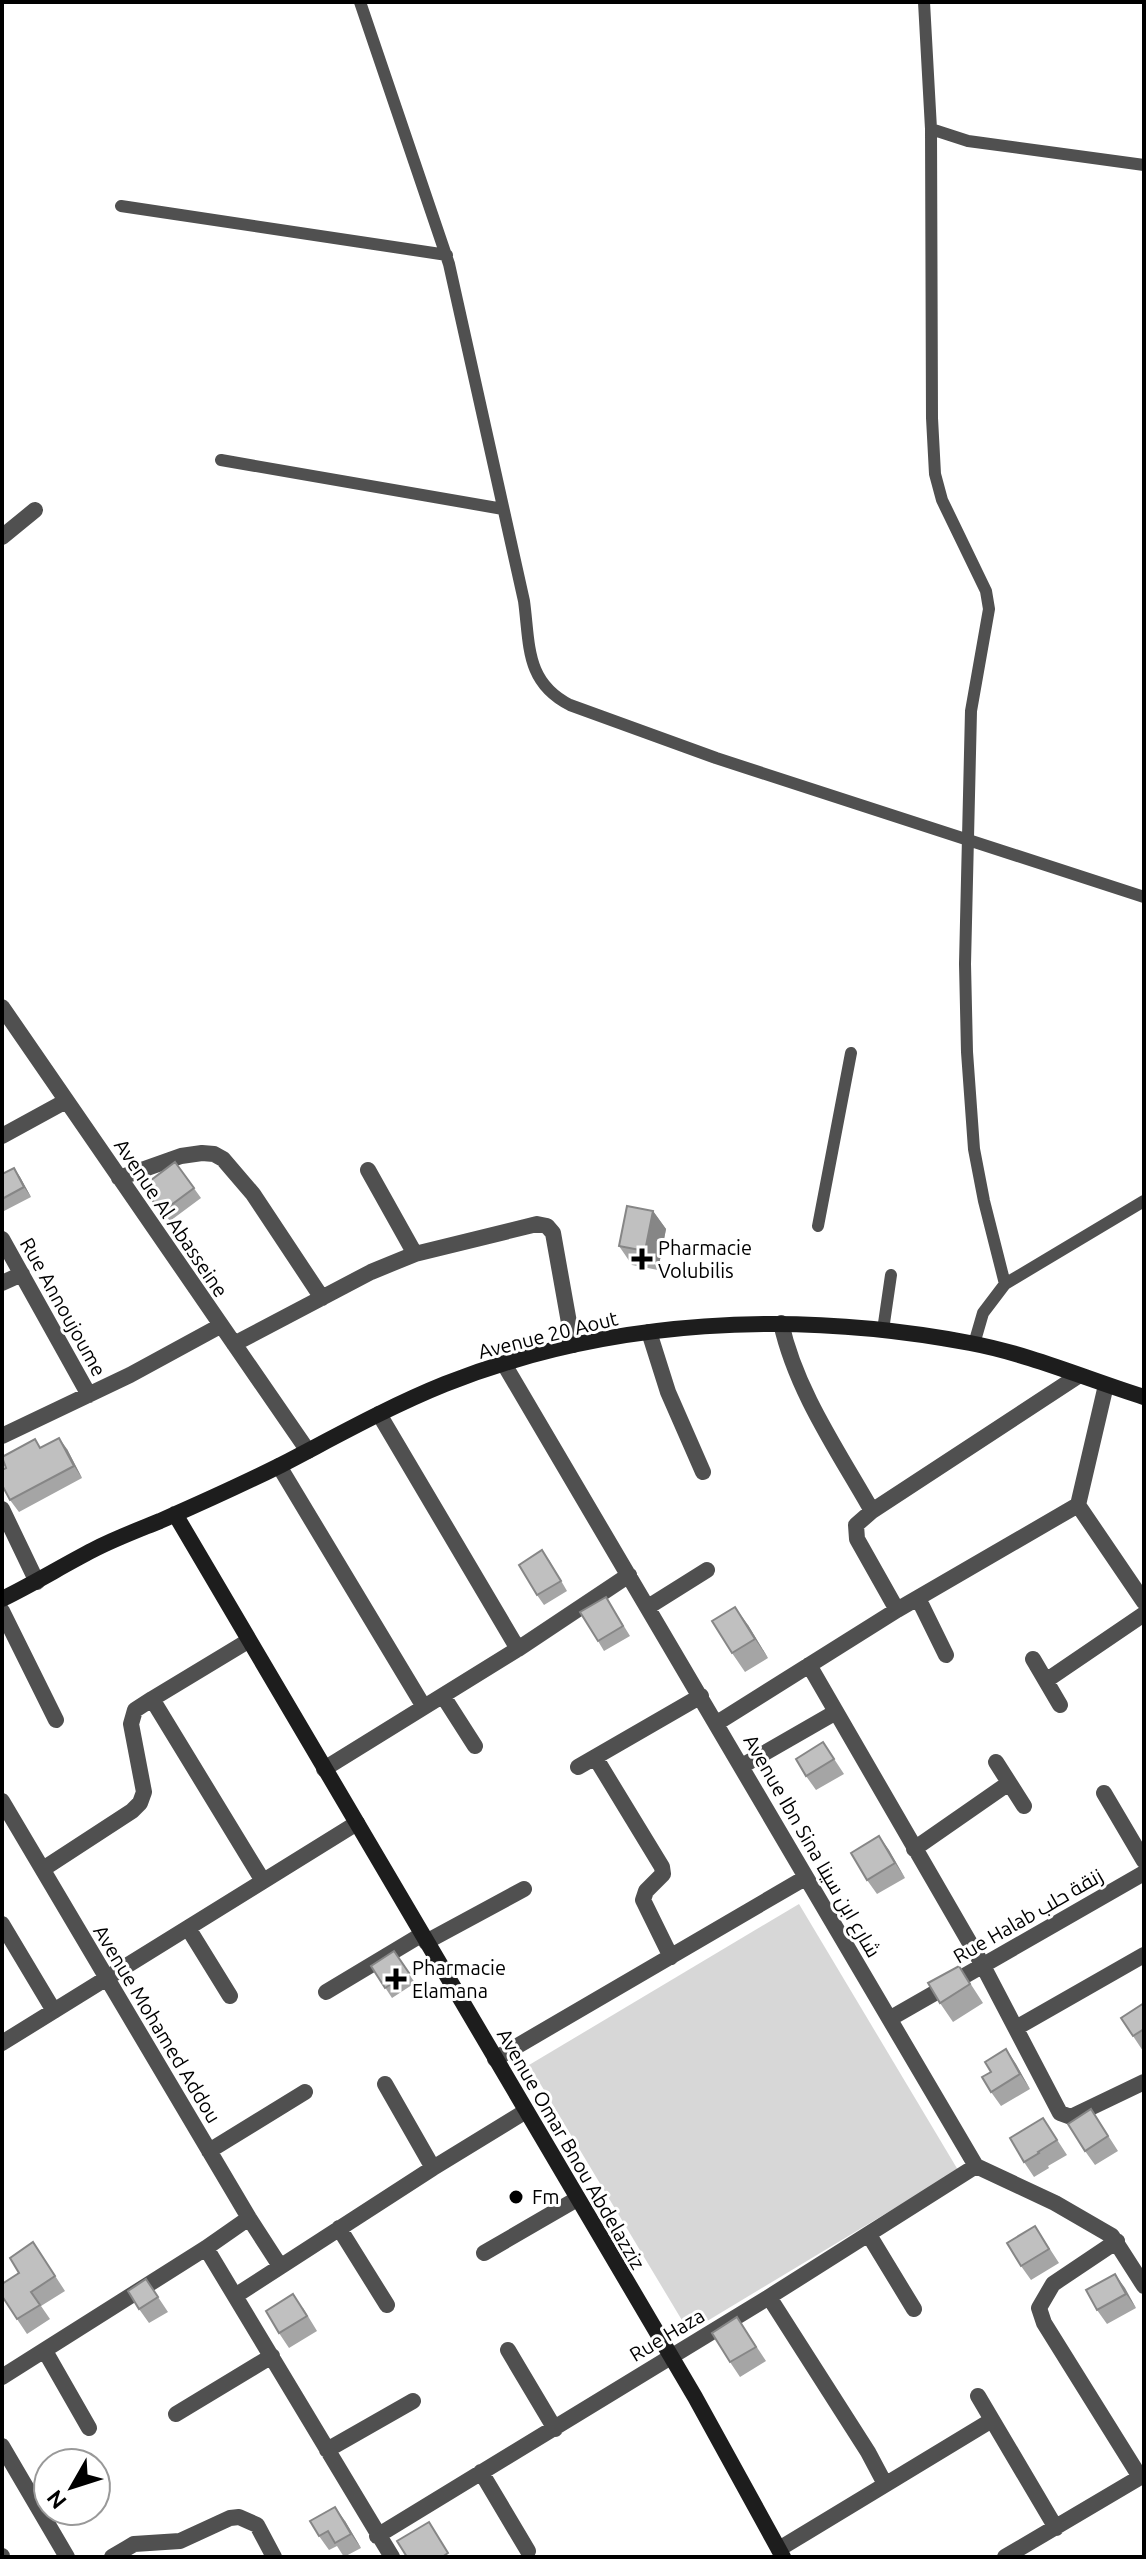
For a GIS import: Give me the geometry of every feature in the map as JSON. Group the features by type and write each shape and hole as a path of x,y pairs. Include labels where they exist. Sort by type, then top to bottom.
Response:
{"street":[{"path":"2,537 35,510"},
{"name":"Avenue Al Abasseine","path":"2,1007 308,1451"},
{"path":"2,1136 66,1101"},
{"path":"119,1178 181,1156 202,1153 223,1159 253,1194 322,1298"},
{"path":"368,1170 415,1254"},
{"path":"234,1344 371,1272 415,1254 537,1224 547,1226 553,1233 573,1345"},
{"name":"Rue Annoujoume","path":"2,1239 89,1395"},
{"path":"2,1283 22,1274"},
{"path":"781,1323 787,1351 803,1389 872,1511"},
{"name":"Avenue 20 Aout","path":"2,1599 94,1549 279,1466 445,1384 573,1345 716,1324 833,1324 974,1344 1144,1397"},
{"path":"2,1436 89,1395 220,1326"},
{"path":"649,1332 668,1392 703,1472"},
{"name":"Avenue Ibn Sina شارع ابن سينا","path":"504,1364 976,2166"},
{"path":"897,1610 865,1556 855,1534 856,1525 872,1511 1078,1376"},
{"path":"717,1723 897,1610 1078,1505 1106,1385"},
{"path":"379,1414 518,1649"},
{"path":"279,1466 424,1707"},
{"path":"1078,1505 1137,1575 1144,1602"},
{"path":"2,1509 37,1582"},
{"name":"Avenue Omar Bnou Abdelazziz","path":"175,1514 695,2397 781,2553"},
{"path":"648,1607 707,1570"},
{"path":"324,1769 518,1649 629,1575"},
{"path":"918,1598 946,1655"},
{"path":"2,1611 56,1720"},
{"path":"1047,1680 1144,1614"},
{"path":"43,1869 140,1803 144,1792 131,1724 135,1710 248,1641"},
{"path":"1033,1659 1060,1705"},
{"path":"809,1665 982,1964 1060,2113 1071,2117 1142,2089"},
{"path":"443,1696 475,1746"},
{"path":"578,1767 701,1696"},
{"path":"152,1699 263,1881"},
{"path":"742,1766 836,1712"},
{"path":"595,1757 662,1867 663,1874 646,1891 643,1900 671,1957"},
{"path":"996,1762 1024,1806"},
{"path":"914,1849 1009,1783"},
{"path":"1104,1793 1144,1861"},
{"name":"Avenue Mohamed Addou","path":"2,1801 280,2266"},
{"path":"2,2043 357,1823"},
{"name":"Rue Halab زنقة حلب","path":"891,2018 1144,1873"},
{"path":"495,2059 805,1878"},
{"path":"326,1992 423,1938 524,1889"},
{"path":"2,1924 54,2011"},
{"path":"188,1928 230,1996"},
{"path":"1016,2028 1144,1955"},
{"path":"385,2084 433,2168"},
{"path":"209,2151 305,2092"},
{"path":"235,2296 526,2111"},
{"path":"976,2166 1092,2223 1117,2241 1144,2286"},
{"name":"Rue Haza","path":"377,2536 769,2297 976,2166"},
{"path":"484,2253 577,2199"},
{"path":"2,2377 249,2218"},
{"path":"339,2228 387,2305"},
{"path":"869,2235 914,2309"},
{"path":"1005,2557 1142,2476 1044,2323 1039,2308 1053,2284 1117,2241"},
{"path":"206,2248 392,2557"},
{"path":"769,2297 868,2452 885,2484"},
{"path":"508,2350 555,2429"},
{"path":"45,2351 89,2428"},
{"path":"176,2414 272,2356"},
{"path":"978,2396 1056,2528"},
{"path":"327,2450 413,2401"},
{"path":"781,2553 885,2484 992,2420"},
{"path":"2,2446 67,2557"},
{"path":"481,2472 528,2551"},
{"path":"112,2557 134,2544 180,2541 230,2518 239,2517 257,2525 274,2557"}],"lane":[{"path":"360,2 447,255 524,601 533,663 541,684 549,693 570,705 716,758 1144,897"},
{"path":"924,2 931,129 935,474 942,500 986,591 989,609 971,711 965,964 970,1103 981,1188 1005,1284"},
{"path":"931,129 968,141 1144,165"},
{"path":"121,206 447,255"},
{"path":"221,460 503,509"},
{"path":"818,1226 851,1053"},
{"path":"974,1344 983,1313 1005,1284 1144,1201"},
{"path":"883,1330 891,1275"}],"shaded area":[{"path":"799,1904 958,2170 689,2332 529,2065"}],"building":[{"path":"175,1162 194,1188 163,1211 142,1187"},
{"path":"14,1168 24,1187 2,1199 2,1174"},
{"path":"627,1206 653,1211 645,1251 619,1246"},
{"path":"59,1438 74,1466 10,1500 2,1485 2,1470 6,1468 2,1457 35,1439 40,1448"},
{"path":"542,1550 561,1581 537,1595 519,1565"},
{"path":"606,1597 623,1626 598,1641 580,1612"},
{"path":"735,1607 755,1639 732,1653 712,1621"},
{"path":"823,1742 834,1759 806,1776 796,1759"},
{"path":"879,1836 895,1863 867,1880 851,1853"},
{"path":"394,1951 409,1973 385,1988 371,1966"},
{"path":"959,1966 970,1984 940,2003 928,1983"},
{"path":"1144,2003 1144,2029 1133,2036 1121,2018"},
{"path":"1006,2049 1020,2074 991,2092 982,2077 991,2072 985,2062"},
{"path":"1091,2109 1108,2136 1085,2151 1068,2124"},
{"path":"1043,2118 1057,2140 1024,2162 1010,2138"},
{"path":"1035,2226 1049,2249 1021,2266 1007,2243"},
{"path":"33,2242 55,2276 31,2292 40,2305 17,2319 2,2296 2,2284 19,2273 10,2258"},
{"path":"1115,2274 1126,2294 1097,2310 1086,2290"},
{"path":"146,2279 158,2297 139,2309 128,2291"},
{"path":"293,2294 307,2316 279,2333 266,2311"},
{"path":"737,2317 756,2347 730,2362 712,2333"},
{"path":"335,2507 351,2534 335,2543 328,2531 319,2536 310,2521"},
{"path":"429,2522 448,2553 442,2557 407,2557 397,2541"}],"place":[{"name":"Pharmacie Volubilis","path":"642,1259"},
{"name":"Pharmacie Elamana","path":"396,1979"},
{"name":"Fm","path":"516,2197"}]}
